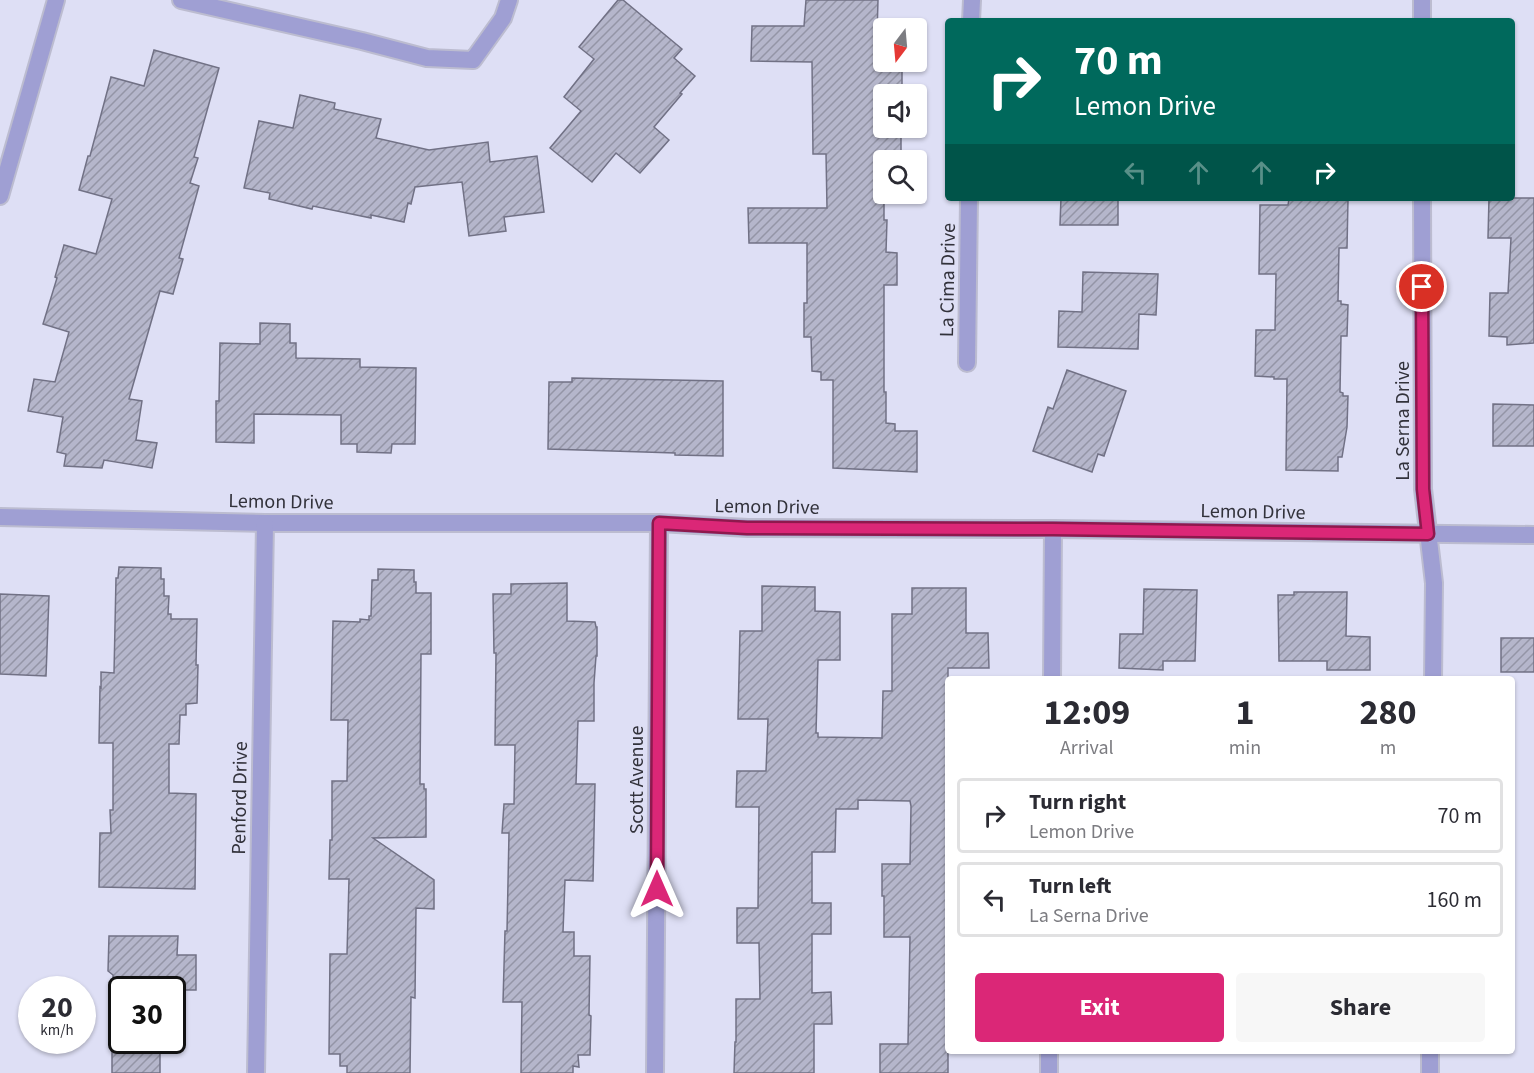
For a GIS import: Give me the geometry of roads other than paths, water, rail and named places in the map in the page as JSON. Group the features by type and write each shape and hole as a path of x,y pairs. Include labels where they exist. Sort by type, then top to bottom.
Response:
{"street":[{"path":"0,196 56,0"},
{"path":"180,0 427,58 473,60 503,18 509,0"},
{"path":"971,18 972,0"},
{"path":"1422,0 1422,18"},
{"name":"La Cima Drive","path":"967,363 969,201"},
{"name":"La Serna Drive","path":"1422,201 1423,489 1434,583 1433,676"},
{"name":"Lemon Drive","path":"0,517 265,523 659,523 747,528 1053,529 1534,536"},
{"name":"Penford Drive","path":"256,1073 265,523"},
{"name":"Scott Avenue","path":"655,1073 659,523"},
{"path":"1052,676 1053,529"},
{"path":"1049,1054 1049,1073"},
{"path":"1430,1054 1430,1073"}]}
